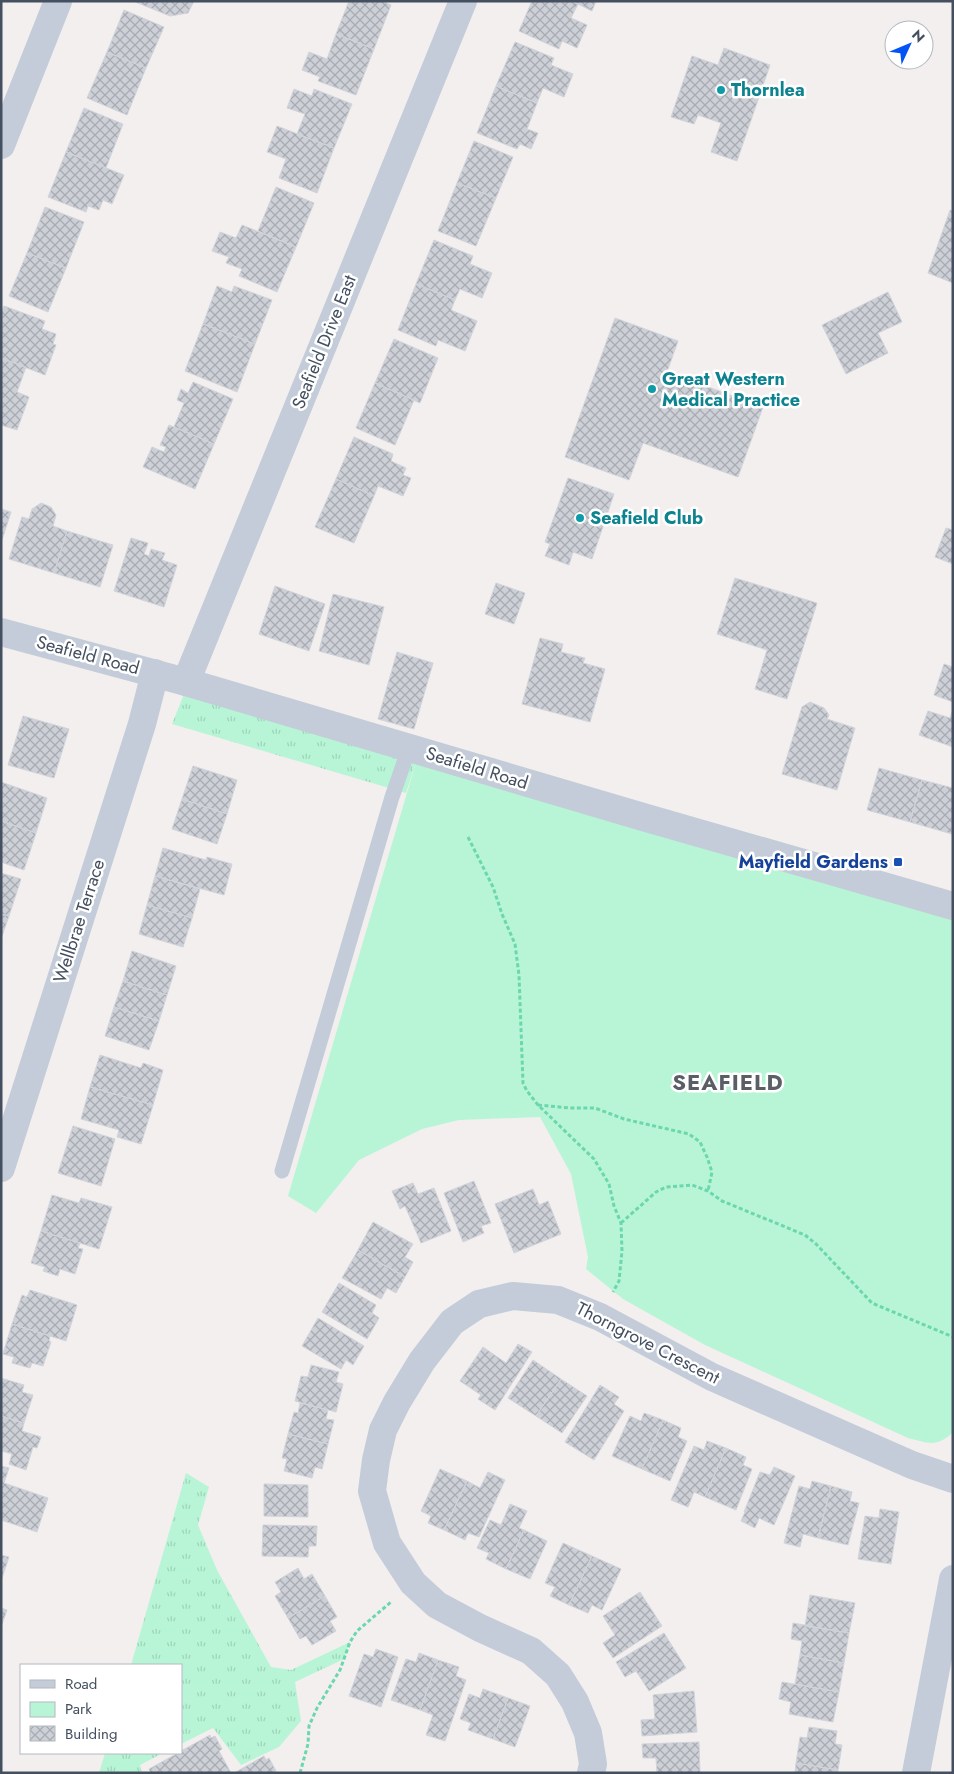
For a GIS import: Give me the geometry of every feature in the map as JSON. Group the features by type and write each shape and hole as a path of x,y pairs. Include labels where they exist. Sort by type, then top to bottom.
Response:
{"street":[{"path":"1,145 58,1"},
{"name":"Seafield Drive East","path":"186,682 463,1"},
{"name":"Seafield Road","path":"1,632 155,673 642,817 953,906"},
{"name":"Wellbrae Terrace","path":"1,1168 136,743 155,673"},
{"name":"Thorngrove Crescent","path":"591,1773 592,1764 588,1733 576,1702 558,1675 531,1652 437,1605 414,1583 387,1543 372,1491 376,1460 383,1430 397,1402 422,1361 452,1322 479,1304 513,1296 558,1300 600,1317 712,1377 912,1465 953,1479"},
{"path":"916,1773 953,1579"}],"lane":[{"path":"282,1171 392,797 409,748"}],"path":[{"path":"468,837 493,887 515,944 519,975 523,1082 527,1091 538,1105 594,1159 609,1184 614,1206 621,1224 622,1251 619,1282 600,1317"},
{"path":"538,1105 594,1108 624,1119 689,1134 700,1142 707,1157 712,1172 708,1190"},
{"path":"621,1224 656,1192 666,1187 692,1185 708,1190 722,1201 805,1235 816,1244 872,1304 953,1337"},
{"path":"300,1773 308,1744 309,1726 317,1708 340,1670 350,1642 357,1631 414,1583"}],"green space":[{"path":"184,694 417,759 406,793 172,724"},
{"path":"417,759 953,919 953,1432 947,1437 932,1443 908,1438 705,1345 623,1299 586,1269 588,1257 571,1174 540,1117 459,1120 422,1129 359,1160 316,1213 288,1196"},
{"path":"186,1473 209,1487 198,1525 217,1570 271,1667 291,1670 350,1642 344,1659 295,1682 301,1721 279,1747 241,1765 213,1728 182,1744 182,1664 131,1664"},
{"path":"105,1754 161,1754 140,1765 142,1773 99,1773"}],"building":[{"path":"133,1 194,1 188,13 170,16"},
{"path":"349,1 382,1 391,5 374,49 336,34"},
{"path":"532,1 572,1 578,4 571,18 587,25 577,48 562,41 559,49 519,31"},
{"path":"572,1 596,1 592,11"},
{"path":"124,10 164,27 146,68 107,52"},
{"path":"336,34 374,49 356,95 318,81 320,77 302,70 309,52 327,59"},
{"path":"515,42 554,58 551,65 573,74 564,97 543,88 537,103 496,86"},
{"name":"Thornlea","path":"724,48 770,65 737,161 711,152 721,123 698,115 694,124 671,117 692,56 718,65"},
{"path":"107,52 146,68 127,115 87,98"},
{"path":"496,86 537,103 527,129 538,133 531,149 520,144 517,149 477,133"},
{"path":"294,89 312,96 314,89 352,104 334,148 297,134 305,114 287,108"},
{"path":"84,108 123,124 106,168 66,152"},
{"path":"277,126 334,148 317,193 279,178 286,159 267,152"},
{"path":"474,141 513,157 496,198 457,183"},
{"path":"66,152 124,175 112,204 103,200 99,210 88,206 86,212 48,197"},
{"path":"457,183 496,198 476,246 438,231"},
{"path":"276,187 314,203 296,247 258,231"},
{"path":"45,207 84,222 66,268 27,253"},
{"path":"950,210 953,211 953,283 928,273"},
{"path":"242,225 296,247 277,292 239,276 242,269 226,263 229,257 212,251 220,232 236,238"},
{"path":"434,240 473,256 470,264 492,273 482,298 460,289 455,300 416,284"},
{"path":"27,253 66,268 48,312 9,296"},
{"path":"416,284 455,300 451,310 477,321 465,351 438,340 436,346 398,330"},
{"path":"217,286 232,292 234,286 272,300 255,344 203,324"},
{"path":"888,292 902,322 878,333 888,353 846,374 822,325"},
{"path":"4,306 45,321 42,329 56,334 53,344 56,345 45,375 1,358 1,313"},
{"name":"Great Western Medical Practice","path":"615,318 678,341 667,372 763,407 738,477 643,443 629,480 565,457"},
{"path":"203,324 255,344 237,392 185,371"},
{"path":"394,339 438,358 420,403 375,383"},
{"path":"1,358 26,367 17,392 29,397 17,430 1,425"},
{"path":"193,382 233,399 214,444 174,427 184,403 177,400 181,389 188,393"},
{"path":"375,383 414,400 395,445 356,428"},
{"path":"169,425 214,444 195,489 143,467 152,447 164,452 166,447 160,445"},
{"path":"354,437 393,454 391,461 406,468 403,475 411,478 403,496 378,486 374,496 336,479"},
{"name":"Seafield Club","path":"568,478 614,494 592,559 573,552 569,565 545,556 550,544 545,542"},
{"path":"336,479 374,496 354,543 315,527"},
{"path":"41,503 51,507 56,515 53,526 67,531 54,573 9,559 22,517 29,519 32,509"},
{"path":"1,509 11,512 1,543"},
{"path":"946,528 953,530 953,564 935,557"},
{"path":"67,531 113,545 100,587 54,573"},
{"path":"131,538 148,543 144,554 149,556 151,549 165,553 162,560 177,565 164,607 114,591"},
{"path":"735,578 817,603 787,699 755,689 767,650 717,634"},
{"path":"496,583 525,593 514,624 485,614"},
{"path":"275,586 325,604 309,651 259,634"},
{"path":"333,594 384,607 369,665 319,651"},
{"path":"540,638 563,644 561,652 585,658 583,663 605,669 590,722 522,704"},
{"path":"397,652 433,663 414,729 378,719"},
{"path":"944,664 953,667 953,702 934,695"},
{"path":"810,702 824,708 829,715 827,719 855,728 837,790 782,774 802,707"},
{"path":"953,709 953,747 919,735 928,711 950,718"},
{"path":"23,716 69,729 54,778 8,765"},
{"path":"193,766 237,780 227,814 182,799"},
{"path":"879,768 922,780 910,822 867,810"},
{"path":"922,780 953,788 952,834 910,822"},
{"path":"1,782 47,798 36,833 1,821"},
{"path":"182,799 227,814 217,844 172,829"},
{"path":"1,821 36,833 24,870 1,862"},
{"path":"163,848 206,860 207,857 232,864 224,895 155,876"},
{"path":"1,873 21,879 9,916 1,914"},
{"path":"155,876 200,889 192,918 147,905"},
{"path":"147,905 192,918 183,947 139,934"},
{"path":"1,914 9,916 1,939"},
{"path":"132,951 176,966 167,995 123,981"},
{"path":"123,981 167,995 159,1021 114,1007"},
{"path":"114,1007 159,1021 149,1050 105,1036"},
{"path":"100,1055 141,1068 143,1063 163,1070 153,1105 90,1087"},
{"path":"90,1087 153,1105 141,1144 117,1137 119,1130 81,1119"},
{"path":"73,1126 115,1139 101,1186 58,1173"},
{"path":"474,1181 491,1223 481,1226 484,1233 463,1242 444,1193"},
{"path":"413,1183 418,1194 434,1188 451,1231 421,1243 405,1206 400,1209 392,1191"},
{"path":"533,1189 539,1205 548,1201 561,1234 514,1253 495,1204"},
{"path":"52,1195 79,1203 81,1198 112,1207 99,1249 41,1231"},
{"path":"373,1222 413,1244 405,1257 413,1262 405,1277 358,1250"},
{"path":"41,1231 80,1243 78,1248 83,1249 75,1274 60,1269 58,1276 43,1271 45,1267 31,1263"},
{"path":"358,1250 405,1277 396,1293 387,1288 381,1299 342,1278"},
{"path":"339,1283 376,1305 372,1313 379,1318 367,1339 322,1312"},
{"path":"30,1290 77,1305 66,1341 12,1324 22,1295 27,1297"},
{"path":"318,1318 364,1346 353,1365 346,1360 341,1369 302,1346"},
{"path":"12,1324 50,1336 49,1341 51,1342 43,1366 32,1363 30,1368 12,1363 14,1357 3,1354"},
{"path":"518,1344 532,1352 495,1410 478,1399 481,1395 460,1381 483,1347 506,1363"},
{"path":"533,1360 561,1379 536,1416 508,1398"},
{"path":"311,1365 339,1372 336,1382 343,1384 336,1412 295,1401 301,1376 308,1377"},
{"path":"1,1378 24,1385 22,1392 33,1395 24,1423 1,1416"},
{"path":"561,1379 587,1396 562,1433 536,1416"},
{"path":"600,1385 619,1397 614,1404 624,1411 594,1460 565,1442"},
{"path":"300,1403 328,1410 326,1419 334,1420 328,1444 288,1434 294,1412 298,1413"},
{"path":"644,1413 663,1420 642,1469 612,1456 630,1416 641,1421"},
{"path":"1,1416 24,1423 22,1431 41,1437 37,1448 33,1447 26,1470 9,1464 12,1454 2,1451 1,1455"},
{"path":"663,1420 681,1428 678,1437 687,1441 670,1481 642,1469"},
{"path":"288,1434 328,1444 322,1469 315,1467 312,1478 284,1471 287,1459 282,1458"},
{"path":"707,1441 726,1448 705,1497 694,1492 688,1507 671,1500 694,1446 704,1450"},
{"path":"726,1448 746,1457 743,1465 752,1469 736,1510 705,1497"},
{"path":"1,1466 9,1468 4,1483 48,1498 37,1532 1,1520"},
{"path":"774,1467 795,1476 774,1525 759,1518 755,1528 741,1521 760,1472 770,1475"},
{"path":"440,1469 467,1481 444,1530 428,1523 431,1516 421,1511"},
{"path":"488,1472 505,1480 479,1537 468,1533 465,1540 444,1530 467,1481 480,1488"},
{"path":"812,1481 831,1486 818,1538 803,1534 800,1547 784,1543 799,1486 810,1489"},
{"path":"264,1484 308,1485 308,1517 264,1516"},
{"path":"831,1486 852,1492 850,1501 859,1503 848,1545 818,1538"},
{"path":"510,1504 527,1511 519,1528 524,1530 506,1569 486,1559 489,1553 477,1548 490,1520 501,1525"},
{"path":"880,1509 899,1512 891,1564 858,1559 865,1516 879,1518"},
{"path":"263,1525 317,1526 316,1546 309,1546 308,1557 262,1556"},
{"path":"524,1530 547,1541 530,1579 506,1569"},
{"path":"563,1543 592,1556 569,1605 550,1596 555,1587 545,1583"},
{"path":"1,1555 9,1557 1,1581"},
{"path":"592,1556 621,1569 602,1610 592,1605 588,1613 569,1605"},
{"path":"298,1568 304,1579 312,1574 325,1596 288,1618 275,1596 281,1592 275,1582"},
{"path":"640,1592 662,1626 613,1658 603,1643 615,1635 603,1616"},
{"path":"810,1595 855,1603 849,1633 805,1626"},
{"path":"325,1596 337,1617 330,1621 336,1631 312,1645 306,1636 300,1639 288,1618"},
{"path":"1,1608 7,1610 1,1627"},
{"path":"793,1623 849,1633 844,1663 800,1655 802,1641 791,1639"},
{"path":"664,1633 686,1668 649,1691 636,1671 625,1677 616,1662"},
{"path":"376,1649 398,1657 381,1707 349,1696 364,1654 373,1657"},
{"path":"419,1653 438,1660 420,1710 391,1700 406,1659 416,1662"},
{"path":"800,1655 844,1663 839,1692 795,1684"},
{"path":"438,1660 459,1667 456,1676 466,1680 445,1741 426,1735 433,1715 420,1710"},
{"path":"782,1682 839,1692 833,1722 789,1714 791,1702 779,1699"},
{"path":"483,1689 508,1698 493,1739 468,1730 471,1723 460,1719 469,1694 480,1698"},
{"path":"694,1691 697,1732 642,1736 641,1720 655,1719 653,1695"},
{"path":"508,1698 530,1706 515,1747 493,1739"},
{"path":"809,1727 837,1731 835,1744 842,1745 838,1770 796,1763 800,1737 807,1738"},
{"path":"210,1735 211,1738 215,1736 222,1749 219,1751 231,1773 148,1773 150,1772 149,1769 176,1754 182,1754 182,1750"},
{"path":"699,1742 700,1773 657,1773 656,1758 643,1758 642,1744"},
{"path":"264,1756 266,1760 269,1758 276,1771 273,1773 234,1773"},
{"path":"796,1763 838,1770 838,1773 795,1773"}],"place":[{"name":"Thornlea","path":"721,90"},
{"name":"Great Western Medical Practice","path":"652,389"},
{"name":"Seafield Club","path":"580,518"},
{"name":"Mayfield Gardens","path":"898,862"}],"district":[{"name":"SEAFIELD","path":"728,1082"}]}
